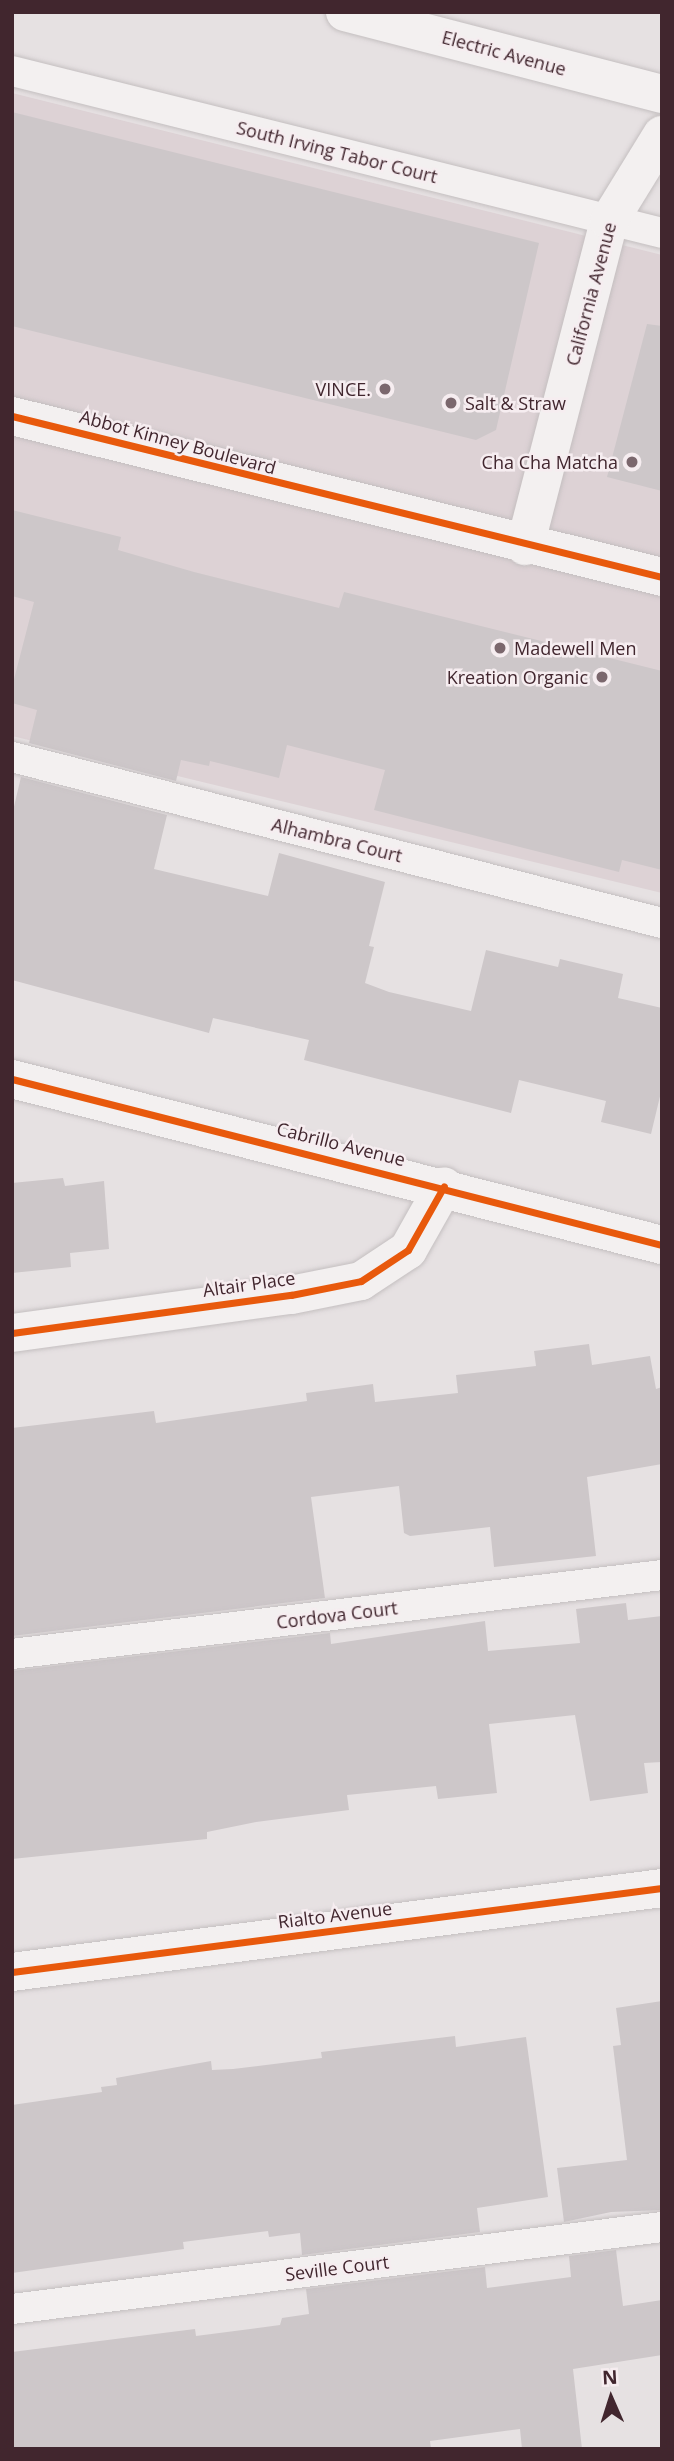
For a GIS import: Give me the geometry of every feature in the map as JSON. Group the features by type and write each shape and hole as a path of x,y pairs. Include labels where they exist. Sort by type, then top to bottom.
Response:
{"street":[{"name":"Electric Avenue","path":"345,12 662,94"},
{"name":"California Avenue","path":"525,546 609,221 662,135"},
{"name":"Abbot Kinney Boulevard","path":"12,416 525,546 662,577"},
{"name":"Cabrillo Avenue","path":"12,1079 444,1186 662,1245"},
{"name":"Altair Place","path":"12,1333 291,1295 361,1281 408,1250 444,1186"},
{"name":"Rialto Avenue","path":"12,1972 662,1888"}],"lane":[{"name":"South Irving Tabor Court","path":"12,71 662,233"},
{"name":"Alhambra Court","path":"12,757 662,923"},
{"name":"Cordova Court","path":"12,1654 662,1575"},
{"name":"Seville Court","path":"12,2309 662,2227"}],"shaded area":[{"path":"12,93 662,255 662,893 12,736"}],"building":[{"path":"12,112 539,243 496,430 476,440 12,326"},
{"path":"647,324 662,326 662,491 607,477"},
{"path":"12,510 121,537 118,550 339,608 344,592 662,671 662,870 622,860 619,872 374,810 385,770 287,745 279,778 210,761 209,766 181,760 176,781 29,743 37,710 12,703 12,687 34,602 12,596"},
{"path":"21,777 167,815 154,869 268,896 279,853 385,882 369,946 374,947 365,983 389,992 471,1011 486,950 558,967 560,959 623,974 618,998 662,1008 662,1088 651,1134 601,1122 606,1101 519,1080 511,1113 304,1060 309,1040 213,1018 209,1033 12,980 12,815"},
{"path":"63,1178 65,1186 104,1181 109,1249 70,1253 71,1267 12,1273 12,1183"},
{"path":"589,1344 592,1365 650,1356 656,1389 662,1387 662,1464 587,1477 596,1556 494,1567 490,1527 410,1536 404,1533 399,1486 311,1497 325,1598 12,1636 12,1428 154,1411 156,1423 307,1401 306,1393 373,1384 375,1402 458,1393 456,1375 536,1366 534,1351"},
{"path":"626,1603 628,1620 662,1616 662,1762 644,1763 648,1793 590,1801 575,1715 489,1724 497,1793 438,1799 436,1786 347,1795 349,1810 256,1822 207,1832 207,1839 12,1859 12,1671 330,1633 331,1644 485,1621 488,1651 580,1643 576,1609"},
{"path":"662,2001 662,2210 611,2212 564,2222 557,2168 627,2160 613,2046 621,2045 616,2008"},
{"path":"455,2036 456,2047 526,2037 548,2197 477,2208 480,2232 302,2255 300,2233 269,2237 268,2231 183,2242 184,2249 12,2273 12,2105 102,2092 101,2087 117,2085 116,2078 211,2061 212,2070 233,2069 322,2058 321,2052"},
{"path":"616,2250 623,2306 662,2300 662,2355 573,2369 582,2449 522,2449 520,2429 430,2441 431,2449 12,2449 12,2352 195,2329 196,2336 280,2325 282,2318 309,2314 306,2289 485,2267 487,2288 571,2277 569,2256"}],"cycle path":[{"path":"12,416 662,577"},
{"path":"12,1079 662,1245"},
{"path":"12,1333 291,1295 361,1281 408,1250 444,1186"},
{"path":"12,1972 662,1888"}],"place":[{"name":"VINCE.","path":"385,389"},
{"name":"Salt & Straw","path":"451,403"},
{"name":"Cha Cha Matcha","path":"632,462"},
{"name":"Madewell Men","path":"500,648"},
{"name":"Kreation Organic","path":"602,677"}]}
